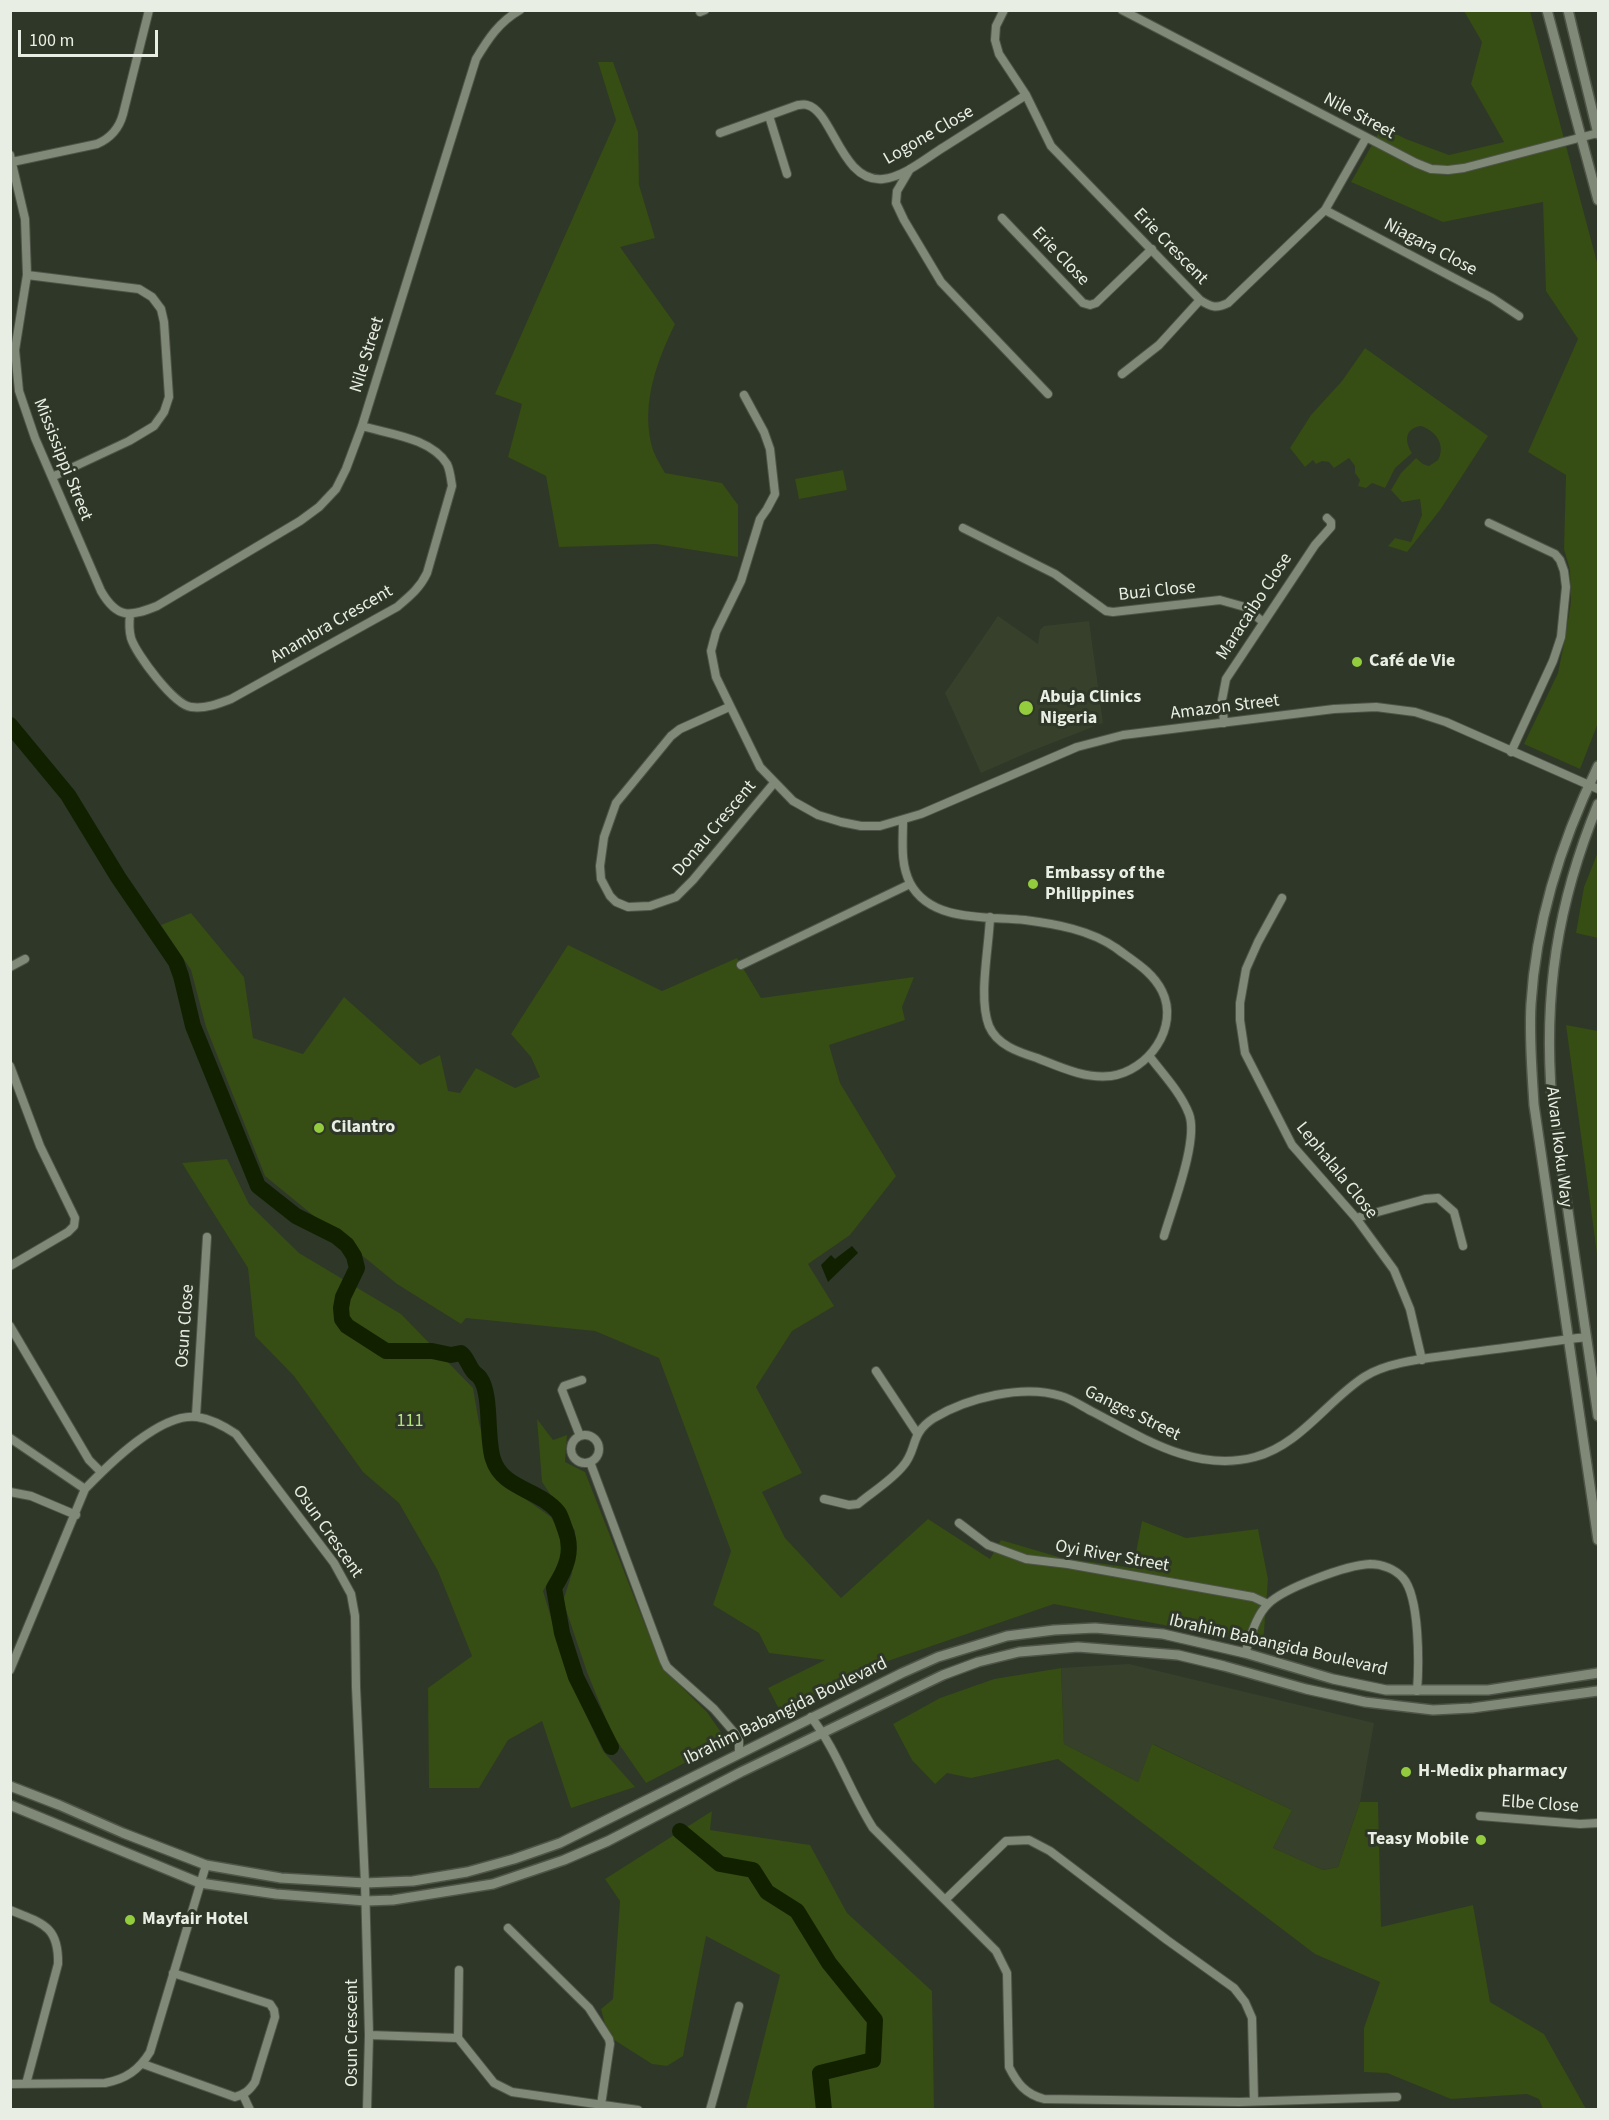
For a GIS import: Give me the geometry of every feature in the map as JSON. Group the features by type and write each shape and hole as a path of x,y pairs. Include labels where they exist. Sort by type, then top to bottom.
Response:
{"street":[{"path":"11,158 97,144 113,134 120,125 149,10"},
{"name":"Nile Street","path":"130,615 157,606 300,521 319,507 336,489 362,426 476,59 487,40 501,23 520,10"},
{"name":"Erie Crescent","path":"1004,10 996,26 995,40 999,54 1026,95 1051,146 1200,300 1211,308 1228,303 1325,210 1366,138"},
{"name":"Nile Street","path":"1122,10 1132,13 1366,138 1431,169 1448,170 1598,133"},
{"path":"1547,10 1580,138 1599,200"},
{"path":"1568,10 1598,133"},
{"name":"Logone Close","path":"720,133 798,105 808,105 818,112 852,165 861,174 883,179 911,168 1026,95"},
{"path":"769,116 787,174"},
{"name":"Mississippi Street","path":"11,158 25,219 27,275 15,350 19,391 51,477 104,597 119,612 130,615"},
{"path":"911,168 897,191 897,203 900,214 941,282 1048,394"},
{"name":"Niagara Close","path":"1325,210 1492,298 1519,316"},
{"name":"Erie Close","path":"1002,218 1083,303 1090,305 1096,303 1152,249"},
{"path":"27,275 139,289 152,297 161,309 164,322 169,397 164,412 154,426 129,441 51,477"},
{"path":"1122,374 1159,345 1200,300"},
{"name":"Amazon Street","path":"744,395 764,432 770,449 776,487 773,500 760,519 741,581 716,632 711,651 716,677 760,766 793,801 818,815 861,826 880,826 903,820 1092,742 1123,735 1334,709 1376,707 1415,712 1446,723 1594,787"},
{"name":"Anambra Crescent","path":"130,615 131,639 137,651 172,696 189,707 210,706 242,693 397,607 414,593 427,573 452,486 451,476 447,464 421,443 362,426"},
{"name":"Maracaibo Close","path":"1224,723 1222,700 1226,679 1315,545 1331,527 1331,522 1327,518"},
{"path":"1489,523 1555,554 1564,571 1566,587 1561,637 1553,661 1511,752"},
{"name":"Buzi Close","path":"963,528 1056,574 1106,611 1220,600 1245,607 1263,622"},
{"name":"Donau Crescent","path":"729,707 680,729 671,736 616,803 604,837 600,866 601,879 610,896 616,902 628,907 650,906 675,897 693,880 774,783"},
{"name":"Alvan Ikoku Way","path":"1599,766 1594,787 1567,840 1550,889 1531,1003 1531,1066 1534,1105 1599,1540"},
{"name":"Alvan Ikoku Way","path":"1599,804 1582,844 1568,890 1557,940 1550,1003 1548,1061 1552,1102 1599,1416"},
{"path":"903,820 902,860 910,884 933,906 956,914 1026,920 1074,928 1110,944 1150,974 1163,993 1166,1006 1166,1021 1159,1043 1150,1057 1142,1064 1113,1076 1095,1076 1075,1072 1029,1056 1002,1043 988,1023 984,990 990,918"},
{"path":"741,965 910,884"},
{"name":"Lephalala Close","path":"1282,898 1246,969 1240,1003 1242,1039 1252,1069 1292,1145 1356,1218 1394,1270 1410,1309 1422,1360"},
{"path":"10,967 25,959"},
{"path":"1150,1057 1185,1107 1192,1129 1188,1155 1164,1236"},
{"path":"10,1066 40,1146 75,1218 74,1226 68,1232 10,1266"},
{"path":"1356,1218 1425,1199 1438,1198 1454,1212 1463,1246"},
{"name":"Osun Close","path":"196,1416 207,1237"},
{"path":"10,1326 89,1460 101,1472"},
{"name":"Ganges Street","path":"917,1433 932,1420 965,1404 1011,1392 1039,1391 1062,1396 1177,1453 1202,1460 1255,1457 1297,1436 1364,1376 1394,1365 1587,1337"},
{"path":"824,1499 849,1506 858,1504 904,1466 917,1433 876,1371"},
{"path":"580,1436 562,1390 564,1386 582,1380"},
{"path":"10,1671 85,1489 101,1472 145,1436 173,1420 196,1416"},
{"name":"Osun Crescent","path":"196,1416 218,1423 236,1434 334,1563 351,1594 355,1616 366,1900 369,2035 367,2109"},
{"path":"580,1436 593,1438 598,1446 597,1456 590,1462 582,1463 572,1454 573,1442 580,1436"},
{"path":"10,1438 85,1489"},
{"path":"590,1462 667,1667 714,1709 739,1738 739,1753"},
{"path":"10,1492 31,1496 76,1515"},
{"name":"Oyi River Street","path":"959,1523 988,1545 1026,1558 1252,1597 1268,1604"},
{"path":"1245,1653 1258,1617 1268,1604 1284,1593 1343,1569 1370,1564 1383,1565 1394,1570 1408,1586 1416,1619 1419,1661 1417,1691"},
{"name":"Ibrahim Babangida Boulevard","path":"10,1786 206,1865 281,1878 365,1883 413,1881 467,1872 560,1843 602,1824 811,1717 938,1657 1007,1636 1095,1628 1163,1634 1245,1653 1333,1679 1386,1690 1488,1690 1594,1674"},
{"name":"Ibrahim Babangida Boulevard","path":"10,1805 200,1883 276,1894 366,1900 417,1897 493,1884 564,1860 608,1841 741,1772 943,1675 978,1662 1019,1652 1078,1647 1178,1655 1365,1702 1433,1710 1472,1708 1599,1691"},
{"path":"1594,1674 1599,1668"},
{"path":"811,1717 824,1733 858,1805 873,1827 946,1899 996,1951 1002,1961 1006,1973 1009,2067 1015,2080 1033,2096 1044,2099 1254,2101 1397,2097"},
{"name":"Elbe Close","path":"1480,1816 1580,1824 1599,1823"},
{"path":"946,1899 1006,1841 1029,1840 1050,1851 1167,1941 1234,1988 1245,2002 1252,2018 1254,2101"},
{"path":"10,2084 105,2083 119,2080 133,2073 143,2064 150,2052 206,1865"},
{"path":"10,1910 45,1925 53,1935 58,1948 58,1964 26,2084"},
{"path":"508,1928 590,2008 609,2039 601,2105"},
{"path":"459,1970 458,2038 494,2083 512,2092 638,2109"},
{"path":"143,2064 235,2097 243,2095 255,2082 275,2017 270,2004 173,1973"},
{"path":"710,2109 739,2006"},
{"path":"369,2035 458,2038"},
{"path":"243,2095 250,2109"}],"shaded area":[{"name":"Abuja Clinics Nigeria","path":"998,616 1038,644 1040,630 1044,626 1089,621 1103,723 981,773 945,693"},
{"path":"852,1246 858,1253 828,1282 821,1265 831,1255 835,1259"},
{"path":"1129,1664 1374,1723 1360,1802 1338,1867 1323,1870 1273,1848 1292,1810 1153,1744 1138,1782 1064,1744 1061,1668"}],"green space":[{"path":"1464,11 1530,11 1598,266 1598,723 1580,769 1524,744 1558,673 1571,602 1570,570 1564,549 1566,475 1528,452 1578,339 1546,291 1543,202 1443,222 1351,182 1382,127 1406,139 1449,155 1504,142 1471,84 1482,42"},
{"path":"598,62 613,62 638,132 639,185 655,238 620,247 675,324 662,352 650,397 648,412 652,447 665,473 722,483 738,505 738,557 656,544 559,547 546,476 508,457 522,404 495,394 616,120"},
{"path":"1365,348 1488,436 1440,510 1407,552 1388,546 1395,538 1411,542 1422,515 1420,499 1402,502 1391,490 1401,473 1416,458 1429,466 1438,460 1440,444 1431,431 1421,426 1409,432 1407,440 1412,453 1395,468 1385,488 1372,483 1366,488 1358,486 1360,480 1349,458 1334,468 1329,462 1322,461 1316,464 1313,460 1305,467 1290,448 1311,415 1342,381"},
{"path":"843,470 847,490 799,499 795,479"},
{"path":"1598,852 1598,938 1576,933 1584,887"},
{"path":"191,913 244,977 253,1038 303,1054 344,997 420,1065 440,1055 448,1091 460,1093 476,1068 515,1088 540,1077 531,1057 511,1034 568,945 662,991 737,958 761,998 914,977 902,1007 905,1020 829,1045 840,1083 896,1176 850,1235 808,1264 834,1306 792,1331 756,1387 802,1473 762,1492 785,1538 841,1598 928,1519 990,1559 1001,1540 1062,1558 1133,1568 1142,1521 1186,1538 1258,1529 1268,1579 1263,1644 1054,1604 882,1663 780,1711 768,1688 825,1660 769,1653 759,1633 713,1605 731,1551 659,1358 595,1331 466,1318 461,1324 397,1284 265,1176 206,1027 191,970 161,925"},
{"path":"1566,1025 1598,1031 1598,1261"},
{"name":"111","path":"227,1159 249,1204 299,1253 401,1314 473,1388 479,1423 493,1476 551,1517 563,1539 561,1559 543,1591 570,1681 603,1751 635,1787 571,1808 542,1721 508,1740 479,1788 429,1788 428,1688 472,1656 438,1571 399,1503 363,1472 294,1376 255,1336 248,1268 182,1163"},
{"path":"537,1419 553,1440 567,1435 565,1462 585,1472 662,1668 707,1712 727,1741 646,1783 612,1734 587,1672 563,1601 572,1573 575,1531 542,1482"},
{"path":"1061,1668 1064,1744 1138,1782 1152,1744 1292,1810 1273,1848 1323,1870 1338,1867 1360,1802 1378,1802 1381,1927 1473,1905 1490,2002 1544,2034 1586,2109 1543,2109 1539,2099 1527,2094 1451,2099 1387,2073 1364,2072 1364,2028 1380,1982 1315,1954 1058,1759 971,1778 947,1773 935,1784 912,1760 893,1724 940,1698 994,1679"},
{"path":"712,1811 710,1830 810,1845 847,1913 932,1991 934,2109 746,2109 780,1975 706,1936 683,2056 667,2066 652,2064 608,2036 601,2009 613,1999 620,1901 605,1879"}],"waterway":[{"path":"10,725 68,795 118,877 176,962 193,1026 258,1186 296,1216 336,1236 347,1245 354,1256 357,1268 343,1297 341,1308 342,1319 347,1326 386,1351 432,1351 451,1355 461,1353 480,1378 484,1385 488,1405 491,1450 498,1469 504,1477 550,1504 562,1520 568,1537 569,1552 565,1567 554,1588 562,1633 576,1677 611,1747"},
{"path":"680,1831 720,1864 753,1870 767,1892 797,1911 829,1963 875,2020 873,2060 820,2073 824,2110"}],"place":[{"name":"Café de Vie","path":"1357,662"},
{"name":"Abuja Clinics Nigeria","path":"1026,708"},
{"name":"Embassy of the Philippines","path":"1033,884"},
{"name":"Cilantro","path":"319,1128"},
{"name":"H-Medix pharmacy","path":"1406,1772"},
{"name":"Teasy Mobile","path":"1481,1840"},
{"name":"Mayfair Hotel","path":"130,1920"}]}
